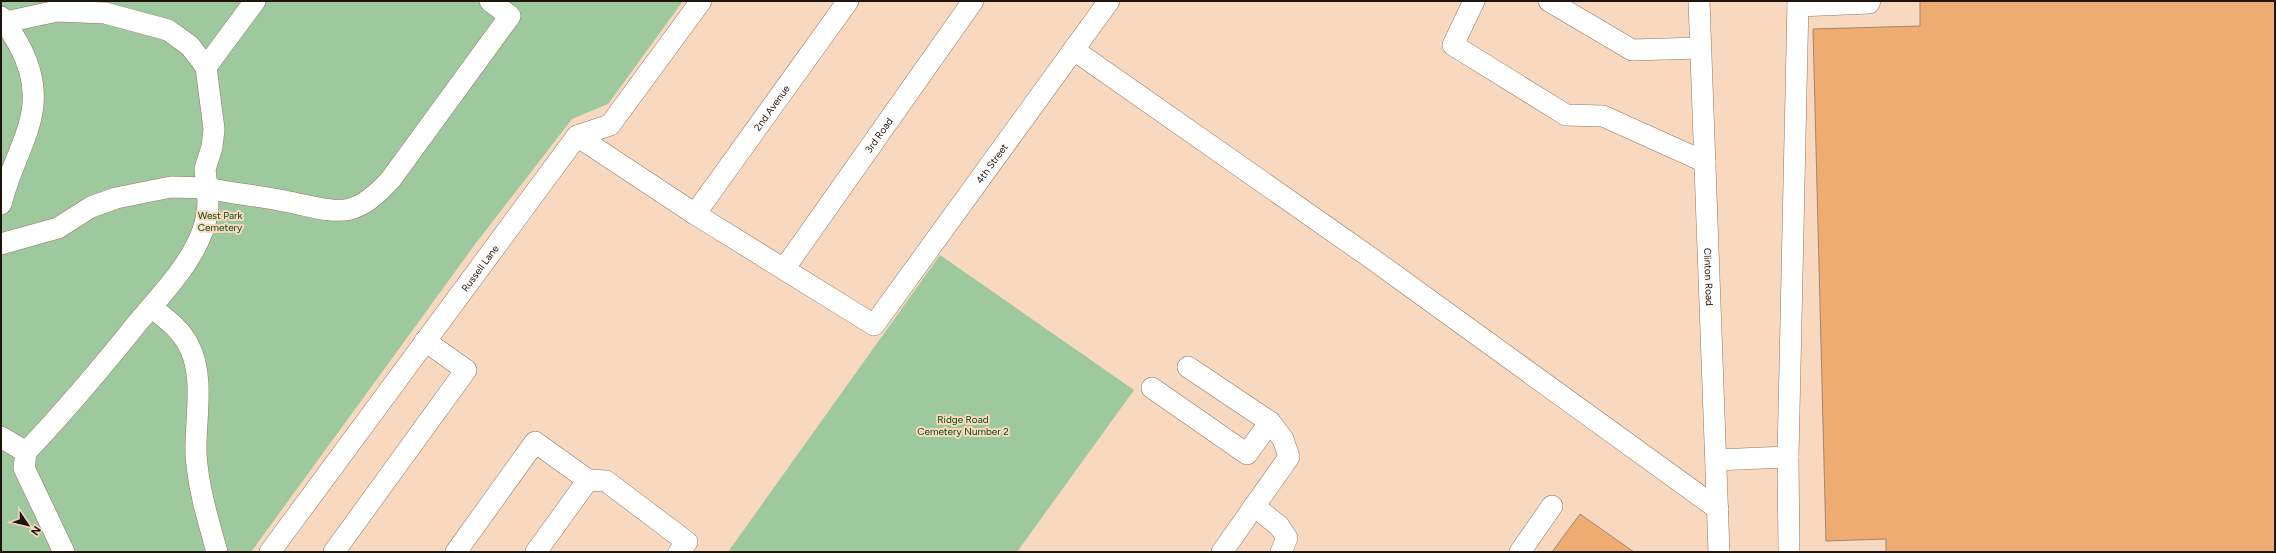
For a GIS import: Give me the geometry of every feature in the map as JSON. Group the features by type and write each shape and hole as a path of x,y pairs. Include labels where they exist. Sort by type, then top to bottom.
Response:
{"street":[{"path":"206,67 255,1"},
{"path":"1,244 58,228 91,207 116,198 171,187 207,188 289,202 328,211 340,211 354,208 368,200 391,179 516,8 490,1"},
{"path":"577,136 610,125 701,1"},
{"name":"2nd Avenue","path":"695,214 848,1"},
{"name":"3rd Road","path":"784,269 973,1"},
{"path":"1474,1 1453,45 1566,115 1604,116 1705,162"},
{"path":"1549,1 1632,50 1700,48"},
{"name":"Clinton Road","path":"1699,1 1719,552"},
{"path":"1789,552 1788,457 1798,4 1869,3 1870,1"},
{"name":"4th Street","path":"784,269 874,325 1074,50 1104,3"},
{"path":"1,204 32,114 34,89 26,59 4,20 57,11 105,13 168,30 190,46 206,67 214,129 212,147 205,169 209,209 202,231 190,256 151,308 67,409 26,452 24,468 64,552"},
{"path":"1074,50 1358,248 1718,509"},
{"path":"577,136 695,214 784,269"},
{"name":"Russell Lane","path":"270,552 577,136"},
{"path":"151,308 170,322 181,334 189,346 195,362 197,386 196,455 202,494 217,552"},
{"path":"334,552 466,370 425,341"},
{"path":"1188,367 1270,422 1283,439 1289,457 1222,552"},
{"path":"1152,388 1247,454 1270,422"},
{"path":"1,437 26,452"},
{"path":"456,552 535,442 588,480 606,480 687,542 679,552"},
{"path":"1716,460 1788,457"},
{"path":"536,552 588,480"},
{"path":"1254,506 1279,526 1287,538 1282,552"},
{"path":"1520,552 1552,506"}],"green space":[{"name":"West Park Cemetery","path":"1,1 683,1 608,104 572,119 476,243 251,552 1,552"},
{"name":"Ridge Road Cemetery Number 2","path":"940,255 1134,390 1017,552 728,552"}],"building":[{"path":"1920,1 2275,1 2275,552 1886,552 1886,539 1826,541 1813,29 1920,26"},
{"path":"1580,514 1634,552 1552,552"}]}
